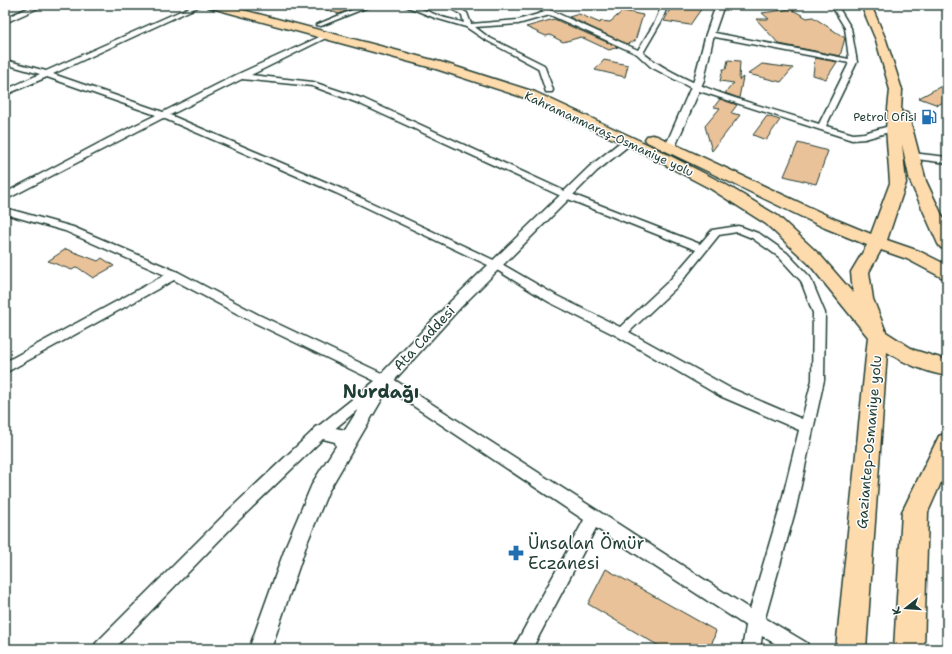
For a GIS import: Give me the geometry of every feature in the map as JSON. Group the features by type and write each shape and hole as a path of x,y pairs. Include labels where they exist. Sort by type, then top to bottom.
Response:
{"highway":[{"name":"Kahramanmaraş-Osmaniye yolu","path":"212,5 322,30 549,90 831,224 877,243 913,255 947,273"},
{"name":"Kahramanmaraş-Osmaniye yolu","path":"250,5 322,30 530,95 628,141 717,186 772,220 815,260 878,336 907,355 936,366 947,368"},
{"name":"Gaziantep-Osmaniye yolu","path":"851,649 878,336 863,299 860,272 877,243 898,183 893,128 896,90"},
{"path":"896,90 918,181 947,244"},
{"path":"909,649 915,512 947,443"}],"main road":[{"path":"866,5 880,40 896,90"}],"street":[{"path":"5,21 41,5"},
{"path":"5,93 199,5"},
{"path":"5,197 112,140 240,77 322,30 370,5"},
{"path":"406,5 420,9 437,17 468,26 486,38 541,67 549,90"},
{"path":"448,5 465,14 468,26"},
{"path":"534,5 639,52 654,65 696,87 852,137 865,136 893,128"},
{"path":"639,52 658,22 665,5"},
{"path":"670,147 696,87 710,34 720,5"},
{"path":"820,128 853,62 848,28 834,5"},
{"path":"468,26 518,22 550,13"},
{"path":"710,34 853,62"},
{"path":"5,62 47,74 163,114 339,191 496,265 553,299 621,333 725,392 807,428"},
{"path":"240,77 313,84 361,101 566,194 703,249"},
{"name":"Ata Caddesi","path":"260,649 296,543 320,488 385,380 456,304 566,194 593,169 628,141"},
{"path":"912,156 947,160"},
{"path":"5,211 69,229 174,275 255,318 385,380 755,622 802,649"},
{"path":"621,333 674,283 716,232 738,229 756,236 783,255 806,280 819,313 818,380 788,508 755,622 751,649"},
{"path":"5,368 174,275"},
{"path":"102,649 234,515 321,432 385,380"},
{"path":"321,432 341,436 345,446"},
{"path":"522,649 594,517"}],"building":[{"path":"319,5 357,6 339,14 319,7"},
{"path":"672,5 704,5 690,25 664,21"},
{"path":"791,9 807,18 813,17 845,38 840,56 779,44 756,19 769,19 762,13"},
{"path":"623,11 643,15 635,41 627,44 569,17 579,14 600,23 601,21 610,22"},
{"path":"554,19 618,47 609,50 581,37 563,42 550,35 546,36 526,27"},
{"path":"815,58 837,62 826,79 813,75"},
{"path":"604,60 628,65 625,77 595,70"},
{"path":"728,60 740,61 739,80 743,77 739,98 725,93 734,83 720,81 723,69 726,69"},
{"path":"762,64 793,68 781,82 748,74"},
{"path":"947,83 947,100 938,105 919,98"},
{"path":"720,99 737,105 731,113 740,115 712,151 705,126 720,108 714,107"},
{"path":"767,116 780,120 766,140 753,135"},
{"path":"798,143 828,151 816,184 784,176"},
{"path":"66,249 98,261 102,258 114,266 93,278 77,267 72,270 48,261"},
{"path":"606,569 716,631 710,649 664,649 588,604"}],"place":[{"name":"Petrol Ofisi","path":"929,117"},
{"name":"Ünsalan Ömür Eczanesi","path":"516,553"}],"district":[{"name":"Nurdağı","path":"381,392"}]}
